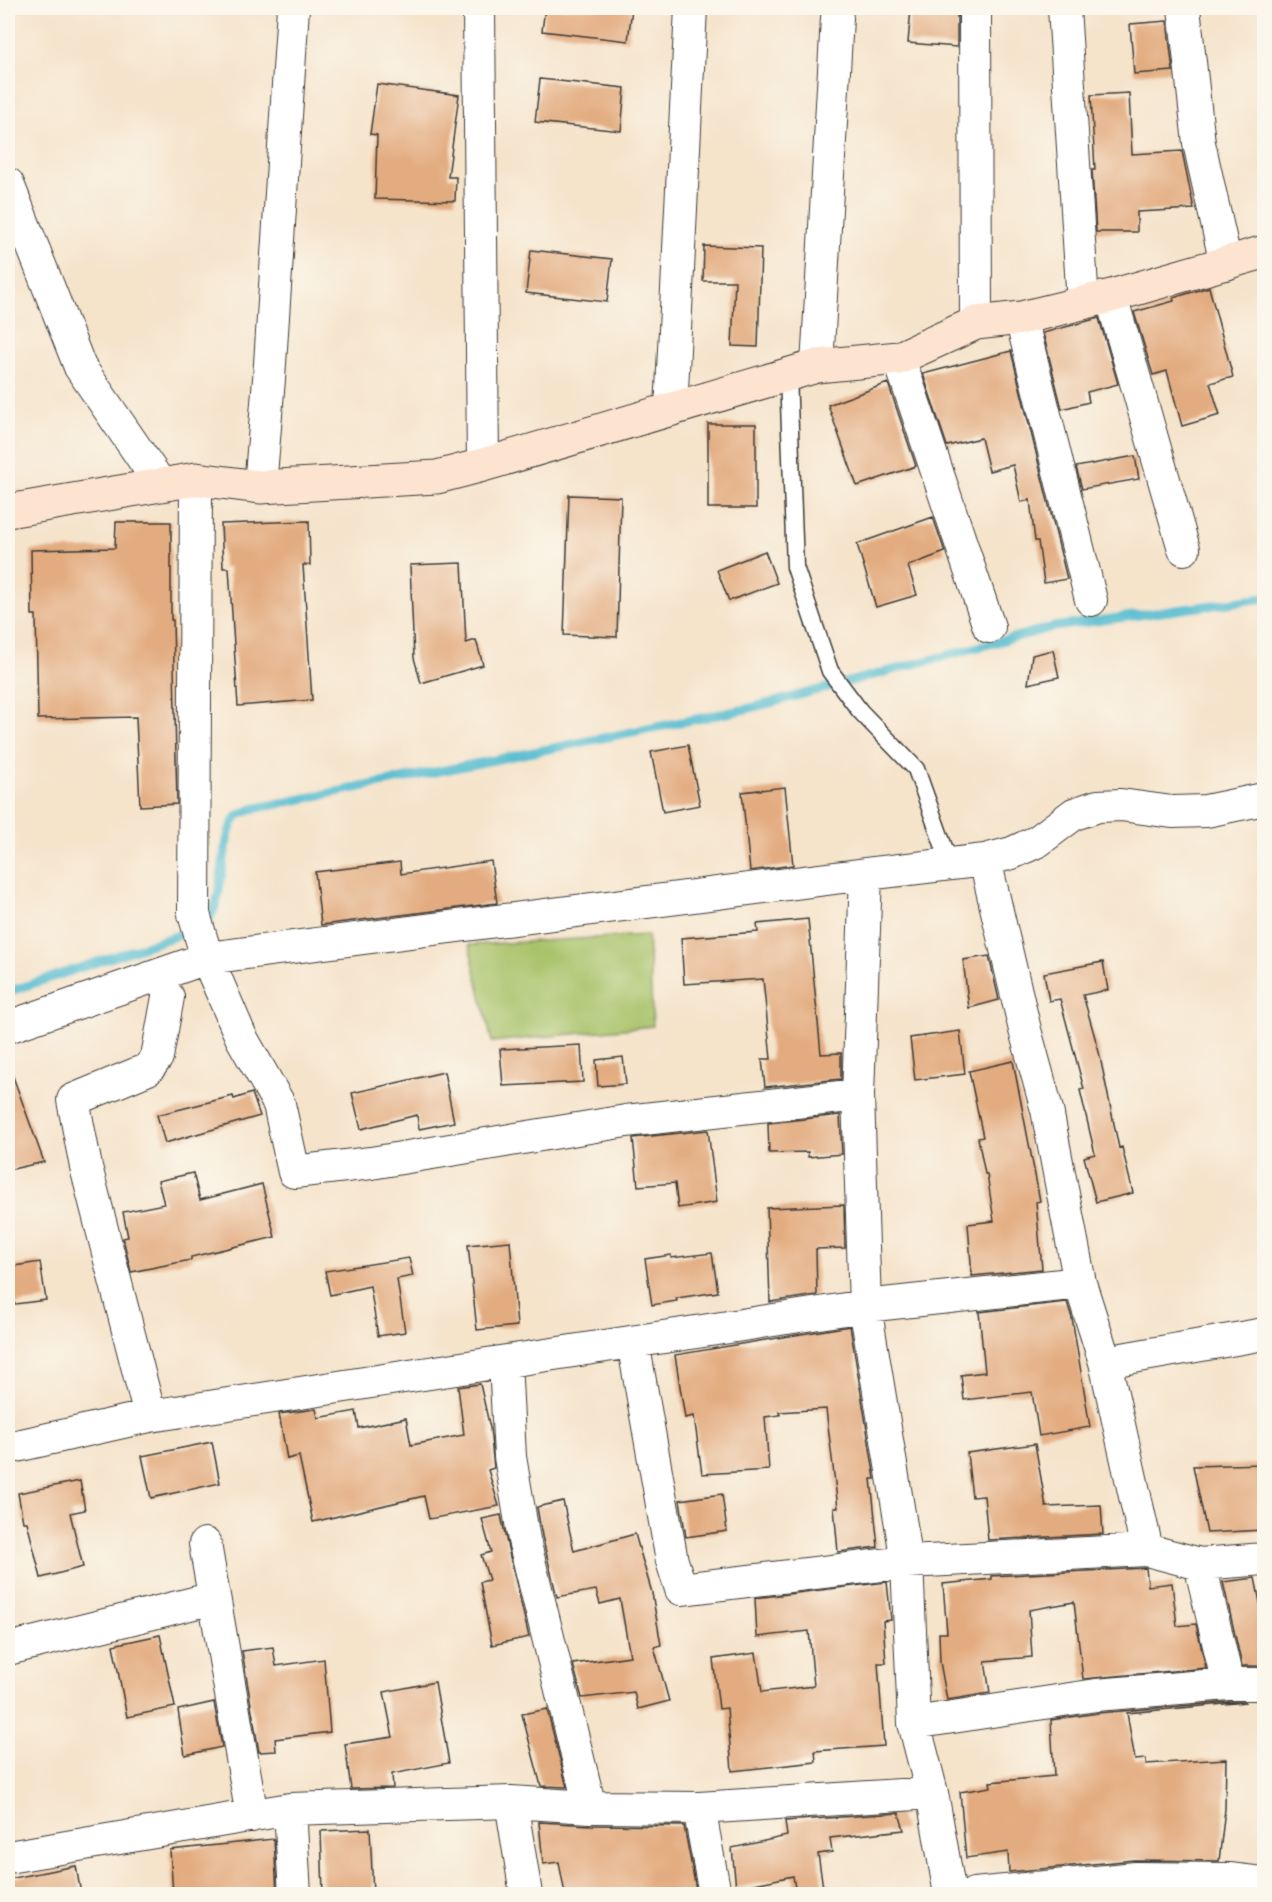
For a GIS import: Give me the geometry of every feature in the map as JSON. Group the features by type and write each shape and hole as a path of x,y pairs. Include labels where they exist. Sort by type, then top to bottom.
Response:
{"street":[{"path":"260,487 292,8"},
{"path":"479,8 483,465"},
{"path":"671,410 691,8"},
{"path":"975,8 976,322"},
{"path":"1064,8 1097,300 1184,549"},
{"path":"1184,8 1198,143 1226,264"},
{"path":"803,371 837,18"},
{"path":"8,184 80,367 161,484"},
{"path":"8,511 196,479 260,487 437,477 803,371 899,358 976,322 1021,318 1097,300 1264,252"},
{"path":"1021,318 1091,600"},
{"path":"899,358 989,627"},
{"path":"196,479 201,937 241,1037 279,1104 294,1172 371,1163 626,1121 858,1095"},
{"path":"8,1027 201,937 866,874 985,860 1012,853 1038,841 1074,814 1098,806 1121,805 1172,812 1206,811 1264,799"},
{"path":"985,860 1025,1030 1047,1110 1080,1283 1105,1362 1147,1550"},
{"path":"866,874 858,1095 865,1306 907,1562 914,1723 932,1793 950,1894"},
{"path":"150,1416 86,1167 73,1100 148,1070 157,1058 168,997"},
{"path":"8,1448 150,1416 865,1306 1080,1283"},
{"path":"1105,1362 1264,1334"},
{"path":"633,1342 672,1561 681,1589 907,1562 1147,1550 1200,1564 1264,1559"},
{"path":"505,1362 510,1457 524,1540 590,1807"},
{"path":"205,1544 252,1816"},
{"path":"1200,1564 1228,1684"},
{"path":"8,1649 214,1598"},
{"path":"914,1723 1096,1695 1228,1684 1264,1684"},
{"path":"8,1857 290,1809 511,1802 590,1807 699,1808 932,1793"},
{"path":"511,1802 526,1894"},
{"path":"699,1808 715,1894"},
{"path":"290,1809 295,1894"},
{"path":"974,1894 1136,1878 1229,1879 1262,1887"}],"lane":[{"path":"803,371 795,567 830,671 860,711 916,769 950,864"}],"green space":[{"path":"648,935 653,1026 492,1042 469,945"}],"building":[{"path":"545,8 632,8 628,41 542,31"},
{"path":"911,8 957,10 957,47 908,43"},
{"path":"1167,21 1173,71 1134,74 1130,24"},
{"path":"540,79 625,88 621,131 535,122"},
{"path":"377,84 459,95 448,177 456,177 455,201 375,199 377,135 370,134"},
{"path":"1129,93 1132,154 1182,151 1194,209 1137,212 1137,232 1096,232 1091,95"},
{"path":"704,246 761,248 758,347 732,346 735,281 703,281"},
{"path":"531,250 612,259 607,302 526,293"},
{"path":"1209,287 1233,377 1210,383 1220,415 1182,426 1167,371 1153,375 1134,312 1174,301 1173,298"},
{"path":"1099,318 1118,384 1087,392 1089,402 1062,409 1043,333"},
{"path":"1011,351 1067,579 1044,583 1038,541 1035,541 1030,500 1021,502 1013,465 989,471 981,438 947,446 923,374"},
{"path":"888,383 916,466 857,486 828,405"},
{"path":"708,424 756,424 756,508 708,508"},
{"path":"1135,456 1139,479 1082,489 1076,467"},
{"path":"569,495 621,497 617,637 564,635"},
{"path":"933,517 945,552 908,566 917,595 876,607 857,544"},
{"path":"309,521 310,565 303,565 312,700 238,706 229,568 223,568 221,524"},
{"path":"116,522 171,522 171,620 173,620 177,804 140,806 136,717 38,719 36,615 32,615 31,550 115,548"},
{"path":"765,551 777,583 729,601 717,570"},
{"path":"462,563 466,643 476,640 483,665 421,683 414,658 410,565"},
{"path":"1053,650 1059,677 1028,684 1032,655"},
{"path":"688,745 700,805 663,812 651,752"},
{"path":"785,787 793,865 750,871 742,792"},
{"path":"491,861 497,903 321,925 315,872 400,862 401,874"},
{"path":"808,919 821,1054 841,1053 841,1079 765,1087 762,1059 771,1059 763,979 684,984 681,938 758,932 757,924"},
{"path":"989,956 999,1000 969,1008 963,960"},
{"path":"1103,962 1108,990 1083,995 1099,1052 1119,1148 1122,1147 1133,1193 1096,1202 1084,1157 1095,1154 1080,1090 1084,1089 1060,999 1049,1001 1044,973"},
{"path":"960,1031 965,1074 915,1080 910,1038"},
{"path":"581,1045 583,1082 503,1086 500,1049"},
{"path":"623,1057 626,1084 598,1086 596,1060"},
{"path":"1013,1061 1040,1201 1036,1202 1042,1269 972,1276 968,1224 994,1221 987,1174 985,1174 978,1138 983,1137 969,1071"},
{"path":"11,1071 44,1162 8,1170 8,1072"},
{"path":"444,1072 454,1122 419,1129 417,1115 361,1129 352,1093"},
{"path":"252,1093 260,1116 165,1143 157,1115"},
{"path":"840,1115 842,1154 808,1157 808,1152 769,1153 768,1123"},
{"path":"708,1130 717,1202 678,1208 675,1183 638,1186 633,1138"},
{"path":"193,1173 200,1200 262,1184 275,1237 191,1257 191,1260 131,1272 123,1238 128,1237 123,1212 164,1204 158,1181"},
{"path":"844,1205 845,1248 816,1249 817,1295 770,1302 767,1208"},
{"path":"510,1241 517,1326 477,1330 468,1245"},
{"path":"712,1253 718,1292 676,1298 677,1301 652,1305 645,1259"},
{"path":"409,1258 413,1276 397,1279 405,1332 378,1336 370,1286 330,1295 325,1271"},
{"path":"40,1262 46,1300 8,1305 8,1267"},
{"path":"1067,1302 1072,1318 1090,1427 1039,1436 1032,1392 964,1400 961,1375 985,1372 979,1312"},
{"path":"850,1326 875,1479 871,1479 878,1547 838,1552 834,1508 838,1508 826,1409 779,1412 780,1415 765,1417 769,1470 702,1474 694,1416 685,1418 675,1355"},
{"path":"480,1384 490,1428 494,1468 488,1470 499,1506 429,1519 424,1496 313,1522 299,1456 287,1459 279,1414 316,1409 318,1418 356,1411 359,1428 406,1418 411,1445 464,1435 458,1387"},
{"path":"212,1442 220,1483 151,1498 142,1456"},
{"path":"1035,1444 1046,1507 1101,1505 1103,1534 988,1540 984,1496 972,1497 967,1453"},
{"path":"1264,1464 1264,1530 1207,1533 1193,1466"},
{"path":"80,1481 85,1510 70,1513 83,1567 41,1578 27,1522 23,1522 18,1493"},
{"path":"722,1494 727,1531 686,1537 680,1500"},
{"path":"563,1501 574,1551 635,1534 652,1593 661,1645 654,1647 669,1701 638,1709 634,1692 582,1698 573,1664 630,1656 620,1599 600,1604 596,1590 557,1597 537,1507"},
{"path":"501,1515 529,1637 492,1645 480,1582 489,1580 481,1555 491,1552 482,1519"},
{"path":"1146,1568 1148,1586 1172,1583 1177,1626 1196,1624 1206,1668 1083,1679 1074,1602 1029,1610 1032,1657 985,1661 990,1693 947,1700 940,1662 939,1633 947,1633 943,1584 992,1579 992,1576"},
{"path":"1255,1578 1264,1622 1264,1666 1242,1666 1223,1582"},
{"path":"887,1582 891,1620 883,1621 886,1663 878,1663 884,1746 815,1751 816,1762 732,1771 727,1708 719,1709 713,1659 756,1653 762,1692 814,1686 809,1631 757,1637 755,1598"},
{"path":"160,1635 175,1707 127,1717 113,1645"},
{"path":"273,1647 276,1666 324,1659 330,1732 275,1739 276,1751 259,1752 242,1651"},
{"path":"435,1682 449,1763 392,1774 393,1788 351,1789 345,1744 393,1737 384,1692"},
{"path":"214,1702 222,1747 185,1755 178,1710"},
{"path":"1246,1702 1127,1713 1135,1760 1146,1759 1146,1764 1226,1759 1225,1809 1219,1861 1134,1860 1009,1872 1008,1852 966,1858 960,1792 991,1787 990,1782 1054,1776 1051,1720 1098,1713"},
{"path":"547,1709 567,1787 541,1786 522,1714"},
{"path":"899,1813 904,1830 830,1838 832,1852 818,1854 824,1894 796,1894 793,1876 736,1888 732,1848 787,1836 785,1821"},
{"path":"539,1822 684,1826 697,1894 565,1894 559,1862 543,1864"},
{"path":"370,1829 373,1894 323,1894 321,1831"},
{"path":"274,1839 277,1894 173,1894 170,1850"},
{"path":"76,1866 81,1894 8,1894 8,1879"}],"waterway":[{"path":"205,923 212,914 217,901 232,824 239,815 252,809 751,708 1053,627 1264,598"},
{"path":"8,992 193,930"}]}
